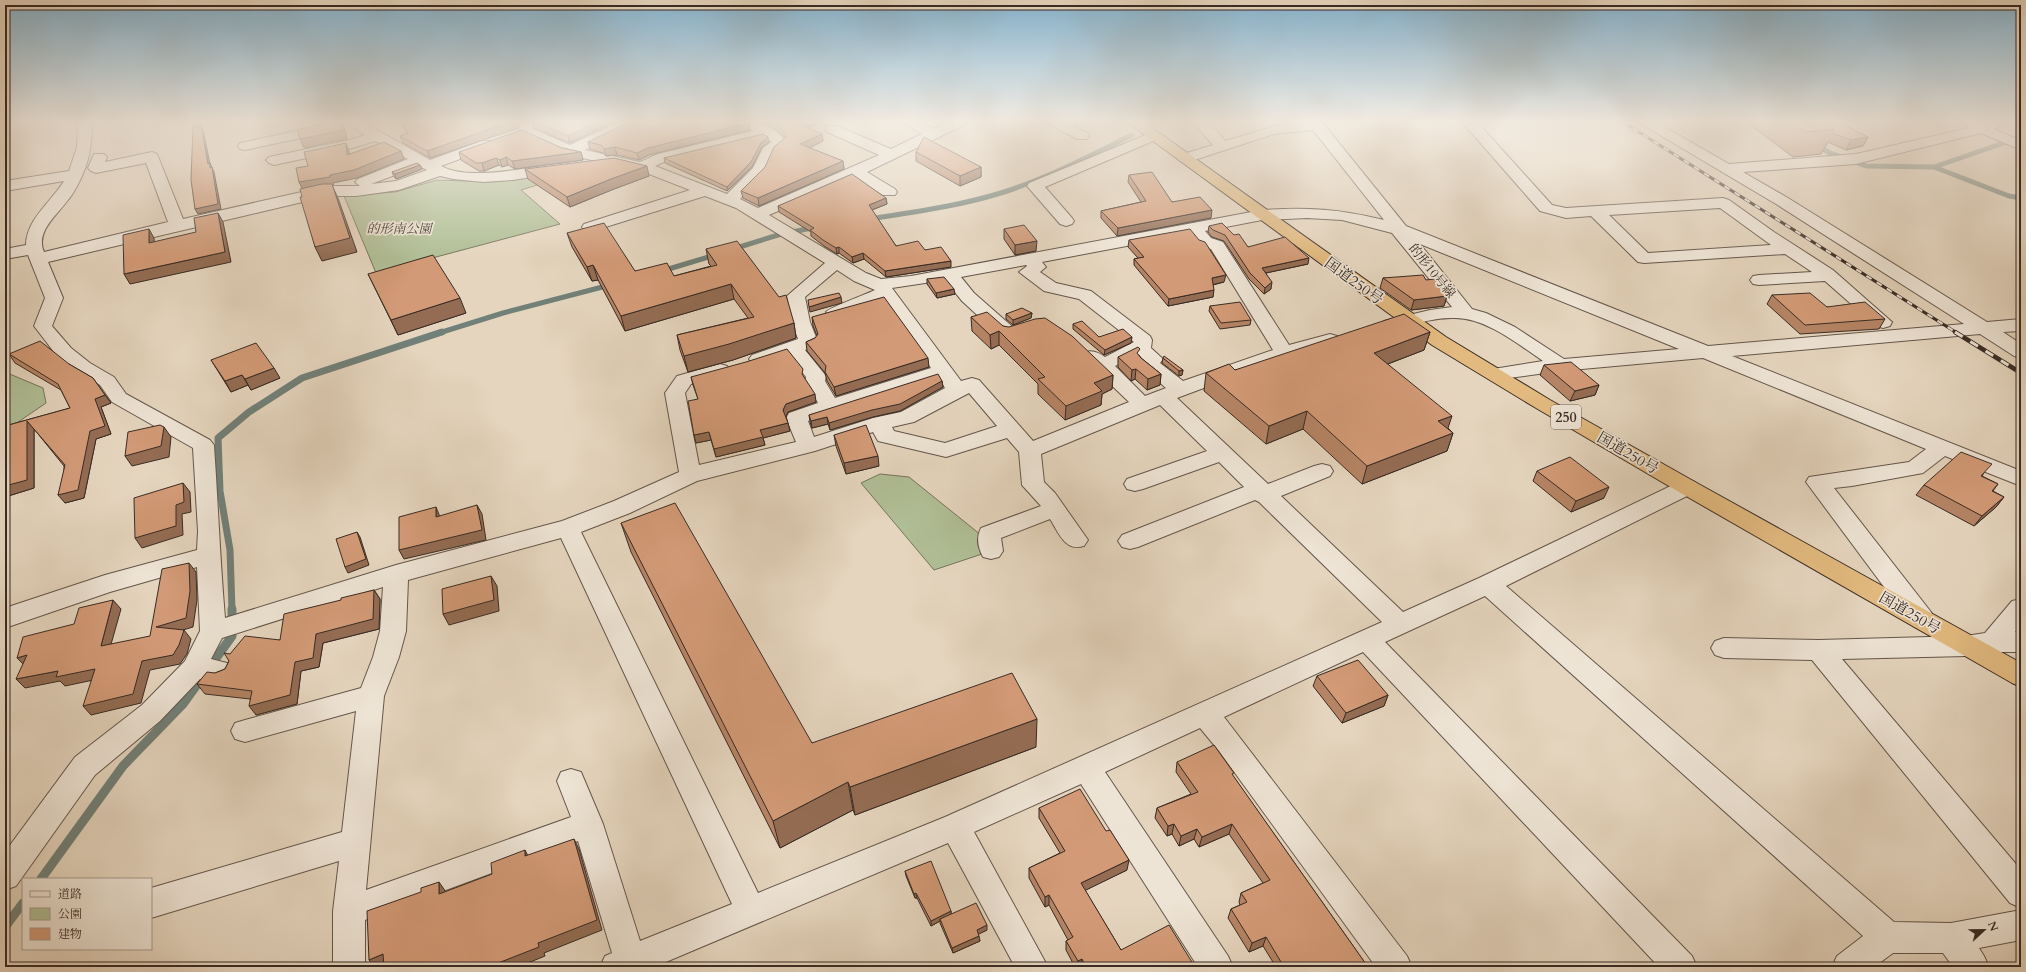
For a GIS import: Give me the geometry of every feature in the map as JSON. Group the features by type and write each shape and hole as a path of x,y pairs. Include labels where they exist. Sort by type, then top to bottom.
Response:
{"highway":[{"name":"国道250号","path":"1198,167 1409,320 1494,374 1687,487 2021,676"}],"street":[{"path":"5,876 85,766 151,713 194,668 213,631 208,555 209,531 203,445 119,398 107,381 83,368 64,352 44,326 54,298 36,254 34,237 38,226 63,196 75,175 77,167"},
{"path":"156,167 177,225"},
{"path":"281,167 285,171"},
{"path":"5,254 36,254 177,225 328,191 420,167"},
{"path":"328,191 376,189 399,185 425,167"},
{"path":"434,167 452,176 489,177 571,167"},
{"path":"642,167 705,190 757,214 836,262 883,288 957,390"},
{"path":"729,200 761,167"},
{"path":"757,214 863,167"},
{"path":"1066,221 1035,186 1079,167"},
{"name":"的形10号線","path":"1349,167 1466,313"},
{"path":"1510,167 1546,208 1566,213 1723,203"},
{"path":"1724,167 1782,201 1986,328 2021,352"},
{"path":"1727,169 1749,167"},
{"path":"854,172 889,192"},
{"path":"5,186 75,175"},
{"path":"1703,188 1768,236 1828,276 1900,335"},
{"path":"590,227 705,190"},
{"path":"1596,212 1644,258 1789,249"},
{"path":"812,319 856,306 883,288 950,274 1262,215 1286,213 1334,214 1398,229 1701,352 2021,479"},
{"path":"1194,228 1205,242 1217,246 1284,352"},
{"path":"1030,259 1037,267 1028,272 1050,287 1085,295 1143,340 1143,345 1139,348 1103,365"},
{"path":"690,475 675,393 684,380 809,342 812,319 796,296 836,262"},
{"path":"950,274 968,297 1011,336 1023,331"},
{"path":"1759,280 1828,276"},
{"path":"1372,330 1434,314 1455,311 1466,313 1502,328 1531,344 1560,365"},
{"path":"1494,374 1560,365 2021,325"},
{"path":"1030,451 1142,404 1284,352 1350,335"},
{"path":"1079,346 1103,365 1142,404"},
{"path":"793,348 816,376 815,381 830,406"},
{"path":"1139,348 1153,359 1148,363 1222,453 1400,624"},
{"path":"808,446 796,418 830,406 944,372"},
{"path":"213,631 396,574 568,528 622,507 690,475 808,446 880,423 907,417 957,390 972,384 1030,451 1034,485 1047,498 1076,540"},
{"path":"880,423 885,436 946,450 1011,429"},
{"path":"1922,619 1817,482 1852,479 1915,468 1943,447"},
{"path":"1135,484 1222,453"},
{"path":"1130,541 1322,471"},
{"path":"571,780 588,824 623,964 955,826 1086,768 1488,584 1687,487"},
{"path":"991,551 989,534 1054,509"},
{"path":"568,528 751,911"},
{"path":"5,618 105,584 208,555"},
{"path":"349,967 349,911 371,696 386,657 393,631 396,574"},
{"path":"1488,584 1888,937"},
{"path":"1992,642 2021,608"},
{"path":"1366,639 1681,967"},
{"path":"1724,648 1819,650 1966,646 1992,642 2021,642"},
{"path":"1819,650 2021,893"},
{"path":"194,668 222,670"},
{"path":"245,730 371,696"},
{"path":"1204,713 1230,743 1396,967"},
{"path":"1086,768 1217,967"},
{"path":"349,911 588,824"},
{"path":"955,826 1032,967"},
{"path":"152,902 356,842"},
{"path":"1848,967 1888,937 1951,938 2021,925"},
{"path":"1951,938 1973,967"}],"green space":[{"name":"的形南公園","path":"541,176 547,182 521,190 560,224 376,273 344,196 395,192 437,180 493,182"},
{"path":"5,372 43,388 46,403 5,431"},
{"path":"880,474 909,477 981,535 985,553 934,570 861,483"}],"building":[{"path":"191,167 212,167 218,204 195,209 191,180"},
{"path":"361,167 330,175 330,177 299,182 296,168"},
{"path":"405,167 413,167 395,174 392,172"},
{"path":"538,167 643,167 567,197 525,169"},
{"path":"684,167 746,167 727,187"},
{"path":"765,167 828,167 758,198 741,191"},
{"path":"944,167 980,167 960,176"},
{"path":"1152,172 1172,202 1200,197 1212,210 1118,228 1101,211 1146,201 1129,175"},
{"path":"852,174 886,198 869,205 896,246 918,241 925,250 941,247 951,261 885,271 863,253 852,257 839,247 836,248 810,230 814,228 778,206"},
{"path":"322,184 332,184 350,238 315,247 300,197 302,197 300,189"},
{"path":"218,213 225,252 124,274 123,235 149,229 149,243 196,232 194,218"},
{"path":"604,223 635,271 667,263 674,276 717,265 706,249 737,241 779,297 786,295 794,323 729,344 684,356 677,335 754,317 731,284 621,316 593,265 587,267 567,233"},
{"path":"1222,223 1234,235 1239,234 1248,247 1285,237 1309,258 1262,268 1272,282 1265,288 1250,273 1225,235 1213,230 1209,226"},
{"path":"1024,225 1037,241 1015,245 1004,229"},
{"path":"1190,229 1199,240 1205,242 1226,275 1212,278 1214,290 1169,299 1134,259 1144,257 1129,240"},
{"path":"433,255 460,298 391,320 368,274"},
{"path":"1423,275 1426,280 1434,279 1447,296 1414,300 1383,278"},
{"path":"944,277 954,289 936,293 927,279"},
{"path":"839,293 841,297 809,307 808,300"},
{"path":"1810,293 1827,307 1865,302 1885,319 1805,325 1772,295"},
{"path":"884,297 928,358 834,387 825,372 826,366 806,342 815,338 818,334 812,317"},
{"path":"1240,302 1251,320 1221,323 1210,306"},
{"path":"1022,308 1032,313 1013,320 1006,314"},
{"path":"987,312 1003,326 1009,327 1035,319 1045,318 1072,336 1113,375 1094,383 1102,391 1066,406 1038,379 1045,377 999,331 990,335 971,317"},
{"path":"1404,314 1430,332 1374,353 1452,416 1438,421 1453,433 1367,466 1307,411 1269,426 1206,373 1229,364 1235,370"},
{"path":"1082,321 1099,337 1123,329 1132,337 1105,350 1073,324"},
{"path":"40,341 69,364 93,378 105,395 95,399 105,426 90,431 78,490 58,495 65,465 27,421 27,480 5,486 5,426 70,408 58,384 9,354"},
{"path":"256,343 274,368 245,379 242,375 225,381 211,360"},
{"path":"1138,347 1140,349 1137,353 1141,358 1161,374 1148,379 1136,369 1132,370 1118,357"},
{"path":"787,349 803,369 802,374 815,394 786,404 783,410 788,423 760,430 763,437 714,449 709,432 694,435 688,401 698,399 691,377"},
{"path":"1164,356 1183,370 1179,371 1163,358"},
{"path":"1571,362 1599,385 1575,391 1544,365"},
{"path":"938,374 942,381 900,404 872,410 829,423 827,417 811,421 809,415"},
{"path":"160,425 164,427 161,446 125,456 128,432"},
{"path":"866,425 878,456 844,463 834,435"},
{"path":"1961,452 1992,464 1981,476 1998,484 1992,491 2004,497 1982,516 1924,485"},
{"path":"1570,457 1609,487 1576,501 1537,471"},
{"path":"183,483 184,502 176,505 176,526 135,538 134,498"},
{"path":"675,503 812,743 1012,673 1037,719 850,787 848,782 773,821 621,523"},
{"path":"477,505 482,530 399,550 399,517 436,507 436,517"},
{"path":"357,532 366,559 345,567 336,539"},
{"path":"189,563 190,591 186,618 156,627 184,630 179,645 173,655 142,661 133,694 83,706 95,669 56,677 58,671 16,679 27,655 17,658 23,637 74,624 79,608 113,600 101,646 150,636 162,569"},
{"path":"491,576 494,600 443,614 442,589"},
{"path":"374,590 373,619 316,634 313,658 295,662 290,695 249,706 252,691 197,684 207,672 215,673 225,669 229,661 224,653 230,654 245,636 280,640 284,614"},
{"path":"1358,660 1388,695 1346,713 1317,676"},
{"path":"1214,745 1234,773 1232,774 1368,967 1284,967 1266,937 1252,943 1231,909 1247,902 1241,893 1270,880 1232,824 1202,837 1197,829 1181,836 1174,824 1168,826 1157,808 1198,792 1177,762"},
{"path":"1080,789 1106,831 1110,830 1129,860 1081,883 1121,950 1169,925 1195,967 1086,967 1082,959 1078,961 1066,941 1073,937 1049,895 1045,897 1029,868 1065,851 1039,808"},
{"path":"574,839 597,920 538,943 539,947 488,967 384,967 383,954 369,960 367,911 421,892 421,888 439,882 439,894 492,874 491,863 525,850 525,856"},
{"path":"931,861 951,911 931,921 916,893 914,894 905,871"},
{"path":"976,903 987,925 977,930 979,936 952,948 940,919"}],"waterway":[{"path":"869,219 954,205 987,197 1020,186 1066,167"},
{"path":"1935,167 2009,196 2021,198"},
{"path":"733,249 778,235 816,227"},
{"path":"662,271 715,255"},
{"path":"439,333 503,313 610,285"},
{"path":"232,610 230,550 220,491 218,438 249,412 302,378 442,332"},
{"path":"42,878 123,766 183,704 232,636 232,610"},
{"path":"5,927 22,904"}],"railway":[{"path":"1695,167 1957,333"},
{"path":"1955,332 2021,373"}]}
